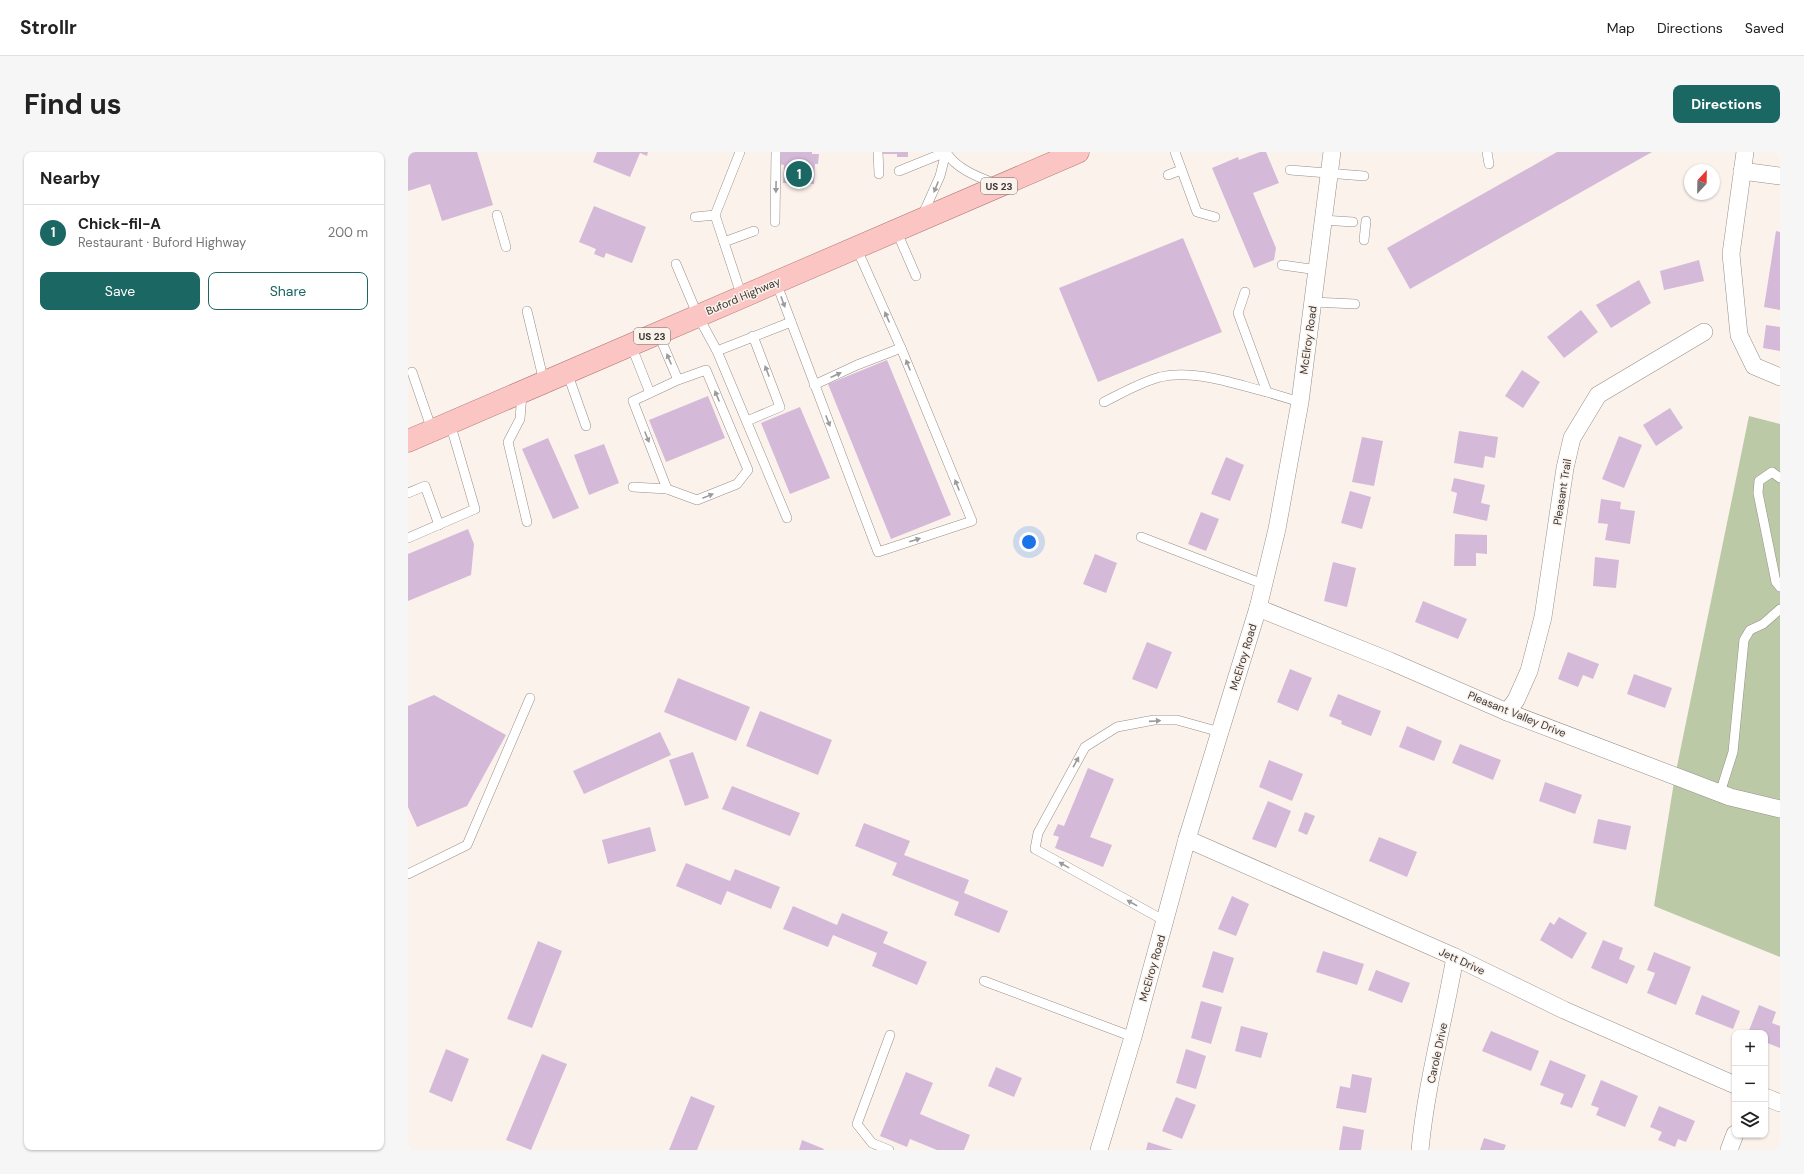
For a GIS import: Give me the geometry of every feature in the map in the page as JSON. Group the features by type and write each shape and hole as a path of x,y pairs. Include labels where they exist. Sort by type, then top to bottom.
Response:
{"main road":[{"name":"Buford Highway","path":"408,441 1078,152"}],"street":[{"name":"McElroy Road","path":"1099,1150 1133,1037 1187,839 1258,608 1277,529 1300,402 1332,152"},
{"path":"1745,152 1731,254 1739,335 1754,366 1780,377"},
{"path":"1742,171 1780,176"},
{"name":"Pleasant Trail","path":"1507,712 1516,700 1529,671 1543,617 1565,468 1572,438 1598,395 1704,332"},
{"name":"Pleasant Valley Drive","path":"1258,608 1390,661 1507,712 1720,793 1780,809"},
{"name":"Jett Drive","path":"1187,839 1454,957 1564,1010 1732,1084"},
{"name":"Carole Drive","path":"1420,1150 1422,1126 1447,1004 1454,957"},
{"path":"1768,1098 1780,1103"},
{"path":"1729,1150 1734,1138"}],"lane":[{"path":"740,152 715,215 742,297"},
{"path":"775,222 776,152"},
{"path":"878,152 879,174"},
{"path":"946,152 950,159 961,168 999,186"},
{"path":"899,171 946,152"},
{"path":"920,220 940,176 946,152"},
{"path":"1175,152 1198,212 1215,217"},
{"path":"1487,152 1489,164"},
{"path":"1168,175 1181,170"},
{"path":"1290,170 1364,176"},
{"path":"497,215 506,247"},
{"path":"695,217 715,215"},
{"path":"1323,220 1353,222"},
{"path":"1364,240 1366,221"},
{"path":"896,230 916,276"},
{"path":"724,242 754,231"},
{"path":"776,282 878,552 972,521 901,348 856,247"},
{"path":"676,264 698,316 717,351 787,518"},
{"path":"1282,265 1318,270"},
{"path":"1245,292 1238,313 1267,392"},
{"path":"1314,302 1355,304"},
{"path":"527,312 544,382"},
{"path":"717,351 791,322"},
{"path":"658,333 678,380"},
{"path":"747,421 780,407 753,336"},
{"path":"630,345 650,393"},
{"path":"814,384 901,348"},
{"path":"634,486 668,489 697,500 737,484 748,470 706,370 678,380 633,401 668,489"},
{"path":"408,538 475,509 441,426 412,372"},
{"path":"567,372 586,426"},
{"path":"1104,402 1161,377 1184,376 1207,378 1267,392 1300,402"},
{"path":"522,392 520,419 508,442 527,522"},
{"path":"1780,478 1772,472 1759,481 1758,493 1776,582 1780,587"},
{"path":"408,493 425,486 439,525"},
{"path":"1141,537 1263,584"},
{"path":"1720,793 1733,752 1744,640 1750,630 1763,624 1780,609"},
{"path":"408,874 467,845 530,698"},
{"path":"1165,922 1035,849 1038,833 1085,747 1117,727 1154,720 1177,720 1220,732"},
{"path":"984,981 1133,1037"},
{"path":"889,1150 872,1143 857,1124 890,1035"}],"green space":[{"path":"1749,416 1780,424 1780,957 1654,906 1675,776"}],"building":[{"path":"408,152 477,152 493,205 442,221 430,184 408,191"},
{"path":"597,152 648,152 647,156 640,153 630,177 593,162"},
{"path":"778,152 812,152 812,154 819,154 818,164 815,164 814,184 783,183 784,165 778,164"},
{"path":"882,152 908,152 908,157 897,157 897,154 881,154"},
{"path":"1260,152 1266,152 1279,183 1253,193 1276,248 1274,260 1254,268 1212,168 1238,157 1239,160"},
{"path":"1557,152 1652,152 1410,289 1387,248"},
{"path":"594,206 646,227 632,263 606,253 604,258 594,254 596,249 579,242"},
{"path":"1776,231 1780,232 1780,310 1764,307"},
{"path":"1183,238 1222,332 1098,382 1059,288"},
{"path":"1699,260 1704,281 1664,290 1660,271"},
{"path":"1639,280 1651,303 1611,328 1596,305"},
{"path":"1581,310 1598,332 1564,358 1547,337"},
{"path":"1766,325 1780,327 1780,351 1763,348"},
{"path":"887,360 951,515 891,539 828,384"},
{"path":"1522,370 1540,382 1523,408 1505,396"},
{"path":"708,396 725,438 666,462 649,420"},
{"path":"800,407 830,478 790,494 761,423"},
{"path":"1670,408 1683,428 1656,446 1643,425"},
{"path":"1459,431 1498,437 1495,458 1485,456 1483,468 1454,463"},
{"path":"1619,436 1642,445 1624,488 1602,479"},
{"path":"1362,437 1383,441 1374,486 1352,482"},
{"path":"548,438 579,508 553,519 522,449"},
{"path":"604,444 619,483 589,495 574,455"},
{"path":"1226,457 1244,465 1230,501 1211,494"},
{"path":"1454,478 1485,485 1481,503 1490,505 1487,521 1453,513 1457,493 1451,491"},
{"path":"1350,491 1371,497 1362,529 1341,523"},
{"path":"1601,499 1621,502 1620,509 1635,511 1630,544 1605,540 1608,524 1598,523"},
{"path":"1201,512 1219,519 1206,551 1188,544"},
{"path":"468,529 474,544 471,575 408,601 408,554"},
{"path":"1455,534 1487,535 1487,554 1476,553 1476,566 1454,566"},
{"path":"1095,554 1117,563 1106,593 1083,584"},
{"path":"1595,557 1619,560 1616,588 1593,586"},
{"path":"1333,562 1356,568 1347,607 1324,601"},
{"path":"1423,601 1467,619 1458,639 1415,622"},
{"path":"1147,642 1172,652 1157,689 1132,679"},
{"path":"1568,652 1599,664 1593,679 1583,675 1578,687 1558,679"},
{"path":"1290,669 1312,678 1298,711 1277,702"},
{"path":"1634,674 1672,688 1665,708 1627,694"},
{"path":"678,678 750,707 736,741 664,712"},
{"path":"1338,694 1381,711 1371,736 1341,724 1342,721 1329,716"},
{"path":"434,695 506,735 467,806 417,827 408,807 408,706"},
{"path":"760,711 832,740 818,775 746,746"},
{"path":"1407,726 1442,741 1434,761 1399,747"},
{"path":"660,732 671,755 584,794 573,771"},
{"path":"1460,744 1501,760 1493,780 1452,763"},
{"path":"693,752 709,798 685,806 669,760"},
{"path":"1269,760 1303,774 1292,801 1259,787"},
{"path":"1088,768 1114,779 1090,837 1112,845 1103,867 1055,848 1059,837 1053,835 1058,824 1064,826"},
{"path":"1545,782 1582,795 1575,814 1539,801"},
{"path":"732,786 800,813 790,836 722,809"},
{"path":"1268,801 1291,811 1276,848 1252,839"},
{"path":"1305,812 1315,816 1307,835 1298,831"},
{"path":"1598,819 1631,826 1626,850 1593,843"},
{"path":"864,823 910,841 904,855 969,880 964,893 1008,911 999,933 954,915 959,902 892,875 897,863 855,846"},
{"path":"650,827 656,851 608,864 602,840"},
{"path":"1379,837 1417,852 1407,877 1369,861"},
{"path":"686,863 730,881 735,869 780,887 771,909 727,891 721,905 676,886"},
{"path":"1232,896 1249,904 1236,936 1218,929"},
{"path":"793,906 837,925 842,913 888,932 883,943 927,962 917,985 872,966 877,953 833,935 828,947 783,929"},
{"path":"1559,917 1587,933 1572,959 1540,940 1550,922 1554,925"},
{"path":"1603,940 1623,948 1619,959 1635,966 1627,984 1591,968"},
{"path":"538,941 562,951 532,1028 507,1019"},
{"path":"1213,951 1234,958 1223,993 1202,987"},
{"path":"1323,951 1364,964 1357,985 1316,972"},
{"path":"1654,952 1691,967 1676,1005 1647,993 1655,973 1647,970"},
{"path":"1376,970 1410,983 1402,1003 1368,990"},
{"path":"1702,995 1740,1011 1733,1029 1695,1014"},
{"path":"1201,1001 1222,1007 1211,1044 1191,1038"},
{"path":"1759,1005 1776,1012 1772,1023 1780,1026 1780,1048 1768,1043 1768,1030 1749,1030"},
{"path":"1241,1026 1268,1033 1261,1058 1235,1051"},
{"path":"1491,1031 1539,1051 1531,1071 1482,1051"},
{"path":"446,1049 469,1059 452,1102 429,1092"},
{"path":"1186,1049 1206,1056 1196,1089 1176,1083"},
{"path":"542,1054 567,1064 531,1150 506,1140"},
{"path":"1550,1060 1586,1075 1572,1108 1560,1104 1564,1094 1540,1085"},
{"path":"996,1067 1022,1078 1014,1097 988,1086"},
{"path":"906,1072 933,1083 920,1114 970,1135 964,1150 937,1150 910,1139 907,1147 880,1136"},
{"path":"1352,1074 1372,1078 1366,1113 1336,1108 1340,1086 1350,1088"},
{"path":"1601,1080 1638,1096 1625,1127 1596,1115 1599,1108 1591,1105"},
{"path":"691,1096 715,1106 697,1150 669,1150"},
{"path":"1176,1097 1196,1105 1182,1139 1162,1131"},
{"path":"1659,1106 1695,1121 1686,1142 1678,1139 1675,1147 1658,1140 1662,1132 1650,1127"},
{"path":"1343,1126 1364,1130 1361,1150 1339,1150"},
{"path":"1484,1138 1506,1145 1504,1150 1480,1150"},
{"path":"802,1140 824,1149 799,1150"},
{"path":"1148,1142 1173,1150 1146,1150"}],"place":[{"name":"Chick-fil-A","path":"799,174"}]}
